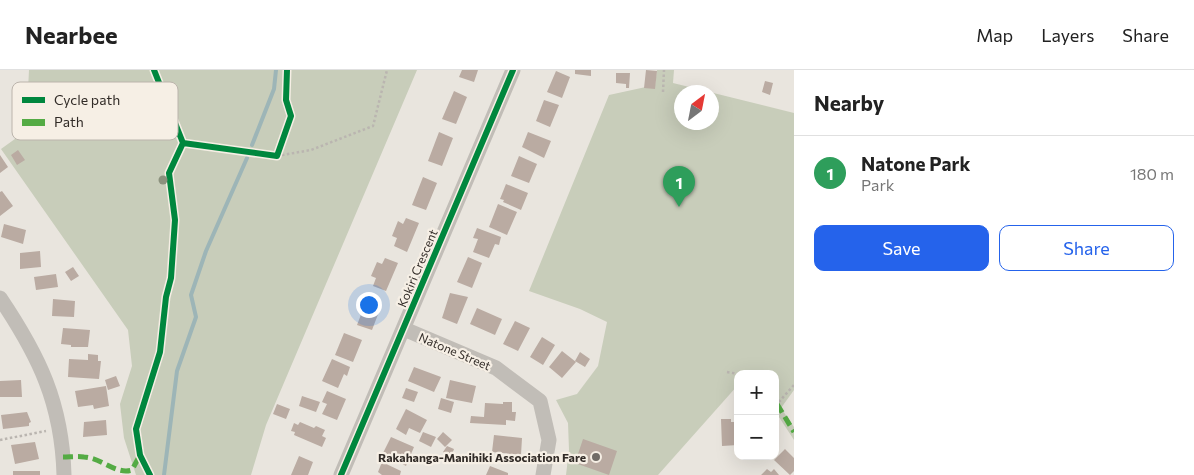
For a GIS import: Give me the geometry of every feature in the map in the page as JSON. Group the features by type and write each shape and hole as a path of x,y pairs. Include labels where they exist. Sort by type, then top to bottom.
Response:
{"street":[{"name":"Kokiri Crescent","path":"341,475 513,70"},
{"path":"0,298 40,362 60,428 64,475"},
{"name":"Natone Street","path":"404,329 496,368 540,401 550,440 543,475"}],"path":[{"path":"277,156 311,150 373,126 387,70"},
{"path":"662,92 664,70"},
{"path":"727,372 734,373"},
{"path":"779,402 794,385"},
{"path":"0,440 60,428"}],"green space":[{"path":"29,70 417,70 266,425 251,475 136,475 124,438 120,404 132,366 128,330 1,149 14,140 178,140 178,82 28,82"},
{"path":"657,70 674,70 673,83 681,85 674,85 674,130 719,130 719,95 794,113 794,390 781,408 794,427 794,440 779,417 779,370 734,370 734,390 658,475 566,475 569,450 568,423 556,400 577,394 598,366 607,322 580,309 529,291 609,95 655,85"}],"building":[{"path":"462,70 478,70 474,82 459,77"},
{"path":"575,70 591,70 591,76 575,74"},
{"path":"646,70 657,71 655,89 644,88"},
{"path":"556,71 570,77 562,98 547,92"},
{"path":"616,73 630,73 629,88 626,88 626,84 616,83"},
{"path":"765,81 773,83 770,95 762,92"},
{"path":"454,91 467,97 456,124 442,119"},
{"path":"544,100 559,105 550,127 536,121"},
{"path":"439,132 453,138 442,166 428,161"},
{"path":"528,132 551,141 544,158 522,147"},
{"path":"18,150 25,160 17,165 11,155"},
{"path":"0,155 8,167 0,173"},
{"path":"519,156 537,164 529,183 511,176"},
{"path":"423,177 437,183 426,210 412,205"},
{"path":"506,184 528,193 521,210 500,199"},
{"path":"2,191 13,206 0,216 0,192"},
{"path":"498,204 517,212 507,235 489,227"},
{"path":"406,218 419,223 407,252 394,246 397,238 392,236 398,221 403,224"},
{"path":"4,224 26,230 23,244 1,237"},
{"path":"477,228 501,237 499,245 495,244 489,258 473,252 478,239 473,238"},
{"path":"40,251 41,267 20,269 20,253"},
{"path":"468,257 482,263 472,288 457,282"},
{"path":"385,258 398,263 386,291 373,286 376,278 371,276 377,262 382,264"},
{"path":"73,267 79,276 71,281 65,272"},
{"path":"56,274 58,287 36,290 34,277"},
{"path":"450,293 468,297 457,324 442,318"},
{"path":"53,299 75,301 74,317 52,316"},
{"path":"367,299 382,304 372,330 357,325"},
{"path":"477,308 502,319 495,335 470,324"},
{"path":"515,321 530,328 518,351 503,344"},
{"path":"63,328 90,330 88,347 71,347 71,345 61,344"},
{"path":"344,333 362,340 353,362 335,355"},
{"path":"542,337 555,345 543,365 530,357"},
{"path":"562,351 576,362 562,378 549,367"},
{"path":"580,352 590,359 585,367 575,361"},
{"path":"88,354 98,355 98,361 101,361 99,379 68,377 69,359 88,360"},
{"path":"332,359 350,367 347,376 344,374 338,388 322,381"},
{"path":"414,367 441,377 434,392 408,381"},
{"path":"116,376 120,386 108,390 105,380"},
{"path":"21,380 22,397 0,397 0,381"},
{"path":"450,380 476,386 472,403 446,398"},
{"path":"106,386 109,406 94,409 93,405 78,407 75,391"},
{"path":"406,388 418,392 414,402 402,398"},
{"path":"327,391 346,399 337,420 322,414 327,404 322,402"},
{"path":"302,396 320,402 316,412 299,406"},
{"path":"441,398 454,402 451,413 438,409"},
{"path":"503,402 512,402 512,412 516,412 515,421 506,420 506,425 470,423 471,416 484,417 485,403 503,404"},
{"path":"277,404 290,409 286,419 273,414"},
{"path":"406,409 427,420 420,433 409,428 406,435 396,429"},
{"path":"27,412 31,422 29,426 3,429 1,415"},
{"path":"721,419 731,419 731,422 734,422 734,445 722,446"},
{"path":"106,420 107,435 83,437 84,422"},
{"path":"300,422 325,430 322,436 326,438 322,447 294,435 295,432 291,431 294,423 298,425"},
{"path":"423,432 436,437 431,447 419,441"},
{"path":"443,432 452,440 445,447 437,439"},
{"path":"494,435 522,438 521,455 492,452"},
{"path":"391,437 414,447 406,466 383,453"},
{"name":"Rakahanga-Manihiki Association Fare","path":"583,439 617,451 609,475 575,463"},
{"path":"35,442 39,459 15,464 11,445"},
{"path":"447,446 454,449 451,457 443,452"},
{"path":"785,449 794,458 794,471 790,475 774,460 779,460 779,455"},
{"path":"299,456 313,462 308,475 291,475"},
{"path":"382,462 401,471 400,475 382,475 378,472"},
{"path":"490,466 508,473 508,475 486,475"},
{"path":"767,469 771,472 774,469 779,475 761,475"},
{"path":"13,471 40,471 40,475 13,475"}],"waterway":[{"path":"252,145 274,89 276,70"},
{"path":"164,475 177,371 196,317 191,295 206,251 247,158"}],"marked path":[{"path":"779,407 794,432"},
{"path":"63,457 91,458 126,471 132,470 140,455"}],"cycle path":[{"path":"154,70 159,82"},
{"path":"183,143 277,156 291,116 286,100 287,70"},
{"path":"341,475 513,70"},
{"path":"150,475 140,455 136,429 160,352 166,297 171,278 175,220 169,173 183,143 178,130"}],"place":[{"name":"Natone Park","path":"679,207"},
{"name":"Rakahanga-Manihiki Association Fare","path":"596,457"}]}
